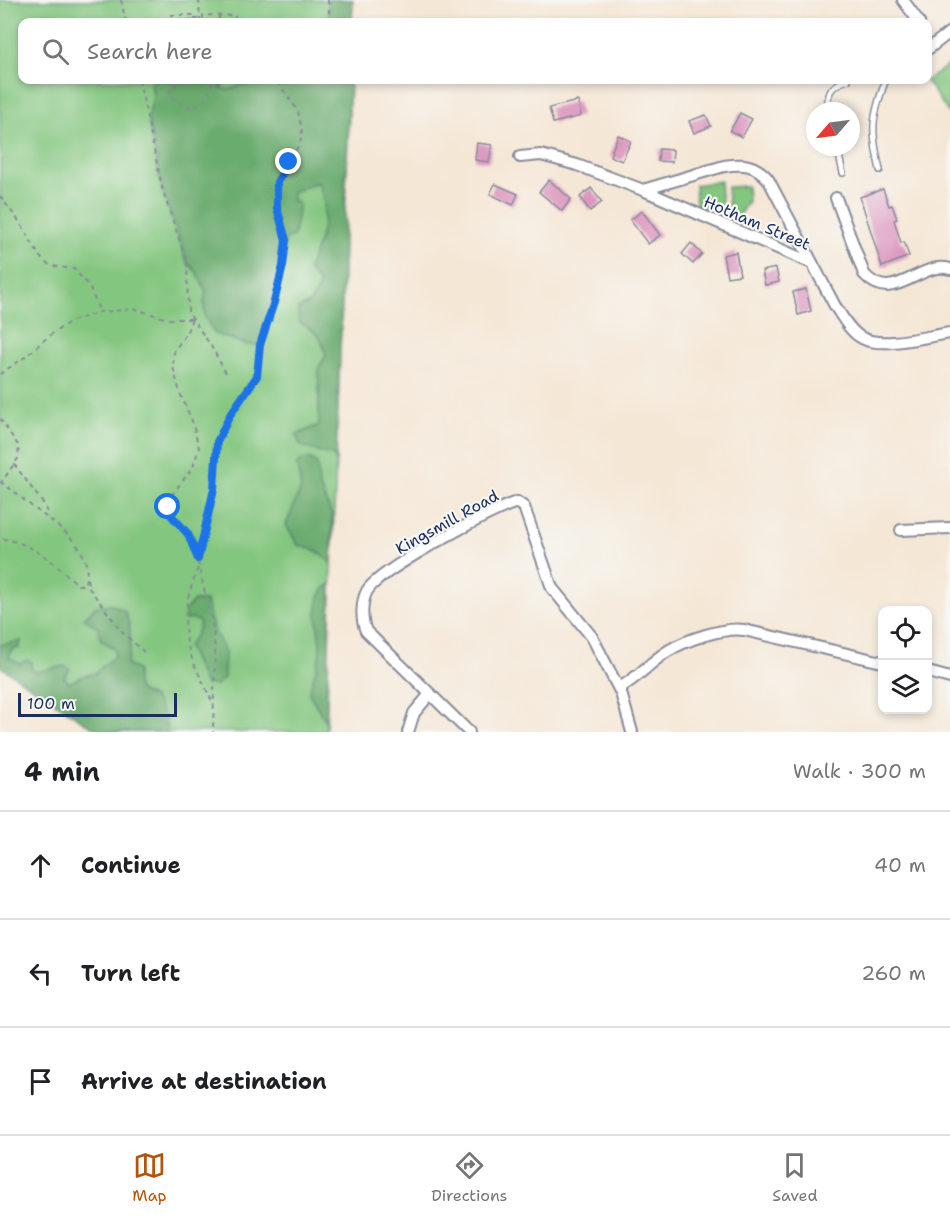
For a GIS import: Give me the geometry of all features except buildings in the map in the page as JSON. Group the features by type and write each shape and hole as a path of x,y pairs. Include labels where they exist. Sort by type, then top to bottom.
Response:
{"street":[{"path":"903,0 916,18"},
{"path":"932,41 950,32"},
{"name":"Hotham Street","path":"520,157 540,155 577,165 643,189 812,263 835,306 860,338 872,342 889,342 950,333"},
{"path":"643,189 724,166 737,164 754,166 768,179 812,263"},
{"path":"836,198 864,274 870,282 881,287 897,285 937,269 950,269"},
{"name":"Kingsmill Road","path":"470,732 366,631 362,621 365,595 374,583 425,548 514,502 520,502 524,507 552,588 585,626 619,688"},
{"path":"901,530 950,528"},
{"path":"632,732 619,688 633,680 672,648 717,632 731,629 744,630 878,661"},
{"path":"932,673 950,678"},
{"path":"408,732 414,713 430,694"}],"lane":[{"path":"828,102 831,87 838,84"},
{"path":"880,171 873,126 876,105 884,84"},
{"path":"839,156 843,173"}],"path":[{"path":"121,0 125,18"},
{"path":"198,0 199,18"},
{"path":"328,0 330,18"},
{"path":"169,18 169,15 194,15 194,18"},
{"path":"203,18 203,15 235,16 235,18"},
{"path":"140,84 163,192 187,262 188,312 226,373"},
{"path":"178,84 170,92 173,99 193,108 208,96 212,84"},
{"path":"213,732 215,650 213,628 198,568 198,559 214,489 217,442 230,415 257,376 260,345 283,266 286,240 277,208 277,182 300,143 302,131 298,111 279,84"},
{"path":"0,196 21,224 40,257 53,266 74,269 89,286 100,312"},
{"path":"1,371 25,357 71,321 100,312 135,309 168,319 192,319"},
{"path":"192,319 186,334 174,351 173,367 199,448 194,467 171,496 168,507 171,515 188,534 198,559"},
{"path":"0,419 18,445 19,457 1,482 48,517 76,544 87,567 89,588 123,633 144,652"},
{"path":"14,464 45,506 48,517"},
{"path":"0,538 16,540 44,556 81,586 87,579"},
{"path":"198,568 184,610 186,631 195,666 213,705"}],"green space":[{"path":"0,0 353,0 352,18 18,18 18,84 350,84 326,732 103,732 0,665"},
{"path":"328,0 353,0 352,18 330,18"},
{"path":"950,64 950,115 928,84 932,84 932,77"},
{"path":"151,84 225,84 220,88 229,90 244,84 350,84 336,461 334,456 301,446 296,435 319,425 319,367 326,356 317,335 299,322 298,309 310,303 320,285 308,269 323,226 324,205 318,182 292,192 293,201 299,204 294,235 286,240 279,280 260,345 248,345 215,334 205,318 206,291 197,273 187,262 163,192 148,119 153,97"},
{"path":"720,181 722,211 696,207 695,185"},
{"path":"747,186 748,201 738,217 729,216 727,187"},
{"path":"309,459 317,464 319,485 332,516 332,572 331,563 317,551 298,545 286,525 301,488 297,465 300,461"},
{"path":"331,584 326,722 309,693 320,651 317,605 319,596"},
{"path":"194,601 206,601 213,628 225,652 224,678 215,686 204,683 188,646 196,635 200,623 194,619 185,620 185,610"},
{"path":"111,604 125,611 129,624 130,651 127,665 137,670 138,689 154,698 164,716 168,732 99,732 0,666 0,645 21,641 19,648 12,649 9,658 20,664 27,660 32,662 31,669 36,672 64,666 70,669 64,677 69,683 95,673 115,656 114,648 101,640 98,628 84,618 95,607"}],"route":[{"path":"168,507 171,515 188,534 198,559 214,489 217,442 230,415 257,376 260,345 283,266 286,240 277,208 277,182 289,162"}]}
